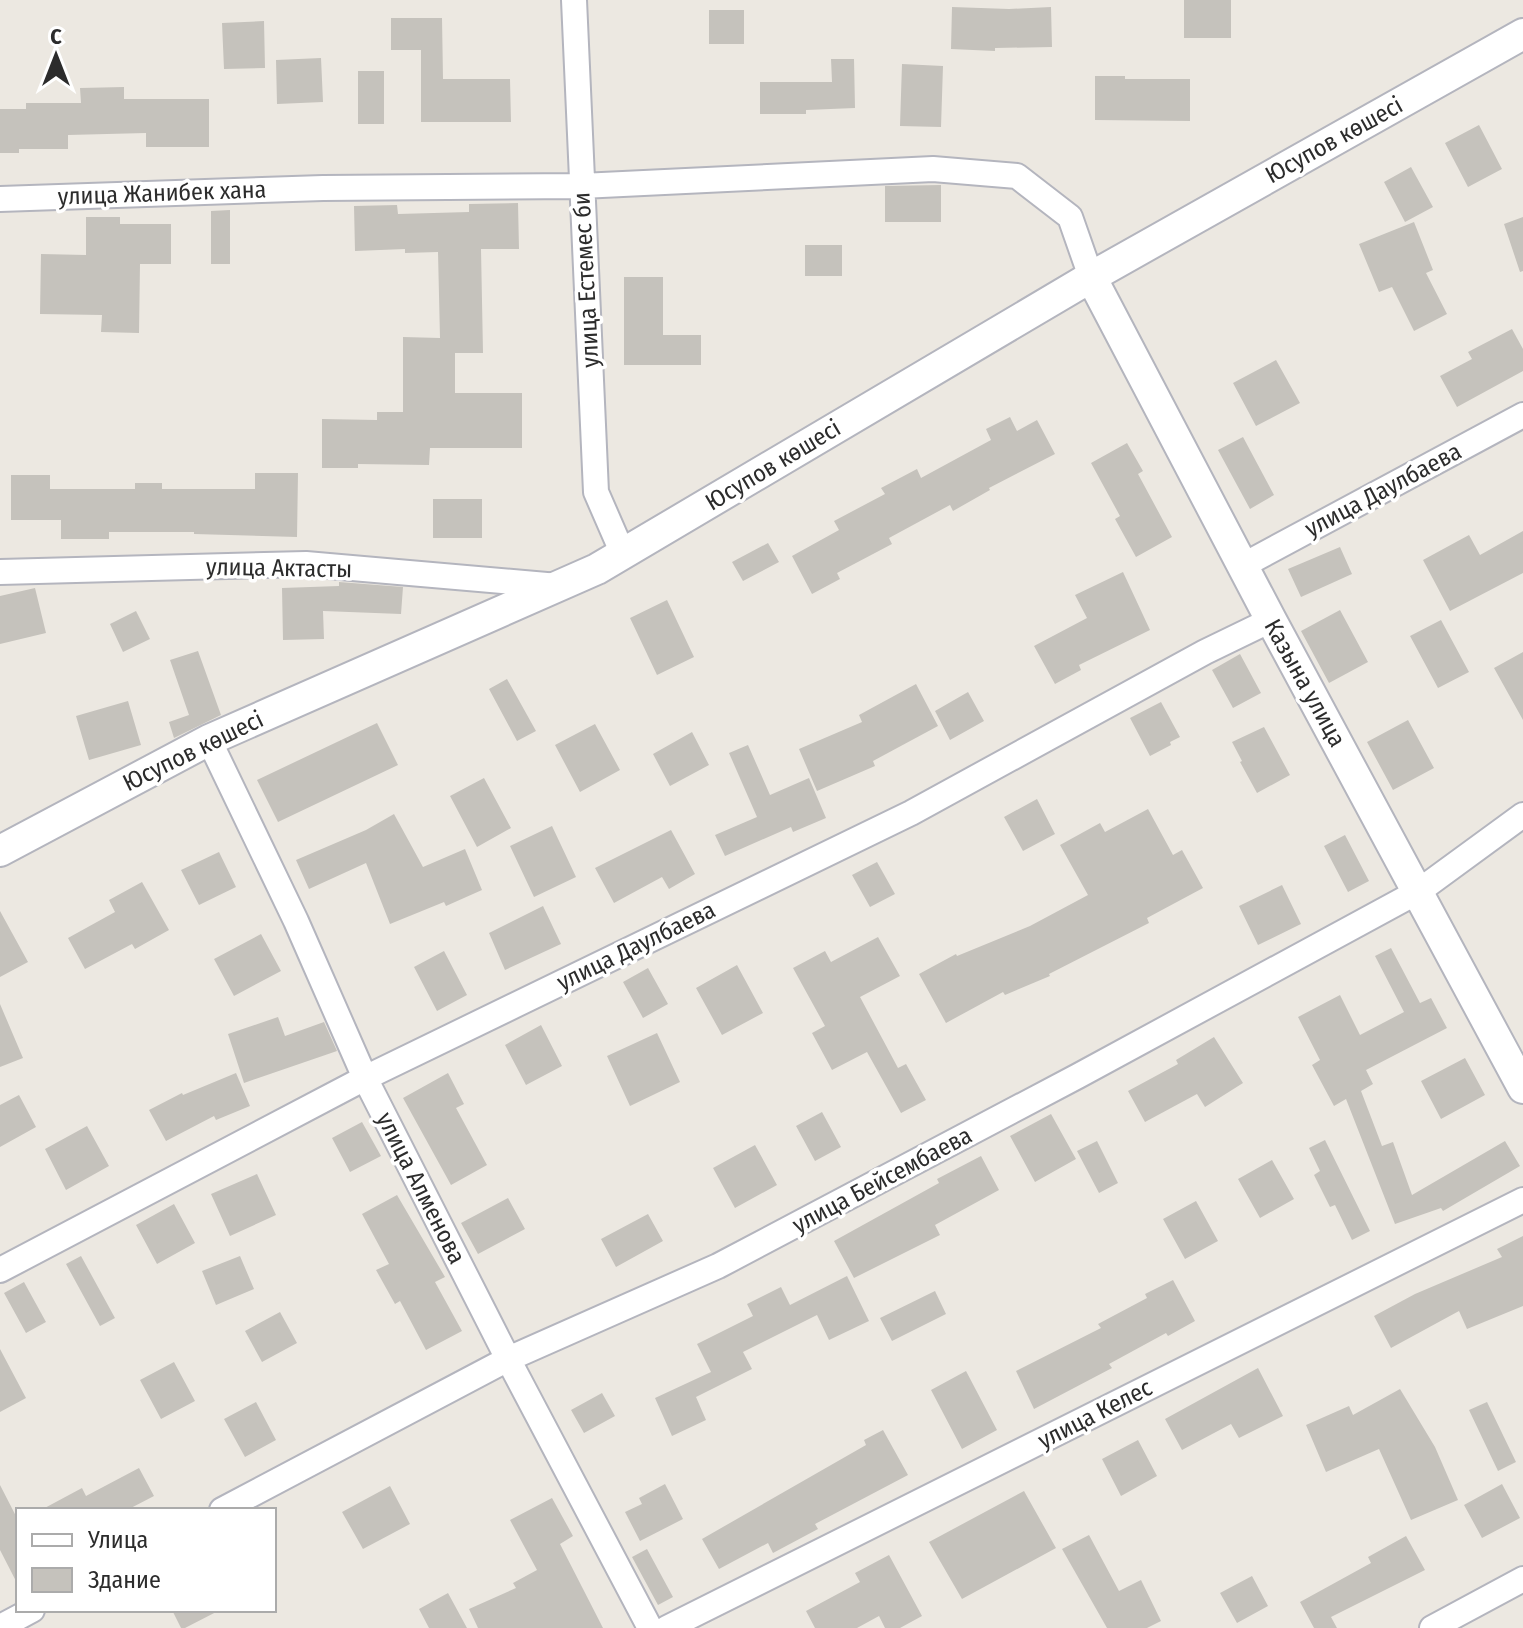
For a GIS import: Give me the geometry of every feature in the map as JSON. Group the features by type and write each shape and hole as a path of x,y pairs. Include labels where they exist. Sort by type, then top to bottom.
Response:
{"street":[{"name":"улица Естемес би","path":"574,0 596,492 623,554"},
{"name":"Юсупов көшесі","path":"0,851 209,740 597,569 1091,277 1523,34"},
{"name":"улица Жанибек хана","path":"0,199 323,188 581,186 933,169 1017,176 1070,217 1091,277"},
{"name":"Казына улица","path":"1091,277 1242,566 1523,1088"},
{"name":"улица Даулбаева","path":"1242,566 1523,415"},
{"name":"улица Актасты","path":"0,572 306,564 558,586"},
{"name":"улица Даулбаева","path":"0,1270 365,1078 911,813 1205,652 1271,620"},
{"name":"улица Алменова","path":"209,740 296,921 365,1078 650,1628"},
{"name":"улица Бейсембаева","path":"226,1508 508,1359 718,1266 1419,891 1523,815"},
{"name":"улица Келес","path":"667,1628 1523,1200"},
{"path":"1432,1628 1523,1579"},
{"path":"0,1627 28,1612"}],"building":[{"path":"1184,0 1231,0 1231,38 1184,38"},
{"path":"952,7 1051,7 1052,47 995,48 995,51 951,49"},
{"path":"709,10 744,10 744,44 709,44"},
{"path":"391,18 442,18 443,79 510,79 511,122 421,122 421,50 391,50"},
{"path":"264,21 265,68 224,69 222,23"},
{"path":"321,58 323,102 277,104 276,60"},
{"path":"831,59 854,59 855,108 806,110 806,114 760,114 760,82 832,82"},
{"path":"902,64 943,66 941,127 900,126"},
{"path":"358,71 384,71 384,124 358,124"},
{"path":"1095,76 1190,79 1190,121 1095,120"},
{"path":"124,87 124,99 209,99 209,147 146,147 146,133 68,135 68,149 19,149 19,153 0,153 0,109 26,109 26,103 81,103 80,88"},
{"path":"1479,125 1502,169 1468,187 1445,143"},
{"path":"1411,167 1433,207 1405,222 1384,182"},
{"path":"941,185 941,222 885,222 885,186"},
{"path":"518,203 519,249 481,249 483,353 455,353 455,393 522,393 522,448 430,448 429,465 358,464 358,468 322,468 322,419 377,420 377,412 403,412 403,337 440,338 438,252 405,253 405,249 355,251 354,206 397,205 398,214 469,212 469,204"},
{"path":"230,210 230,264 211,264 211,211"},
{"path":"86,217 120,217 120,224 171,224 171,264 140,264 139,333 101,332 102,315 40,314 41,254 86,255"},
{"path":"1523,217 1523,271 1520,272 1504,224"},
{"path":"1414,222 1433,270 1426,273 1447,314 1414,331 1392,287 1379,292 1359,244"},
{"path":"805,245 842,245 842,276 805,276"},
{"path":"624,277 663,277 663,335 701,335 701,365 624,365"},
{"path":"1512,329 1523,349 1523,371 1457,407 1440,376 1472,359 1468,352"},
{"path":"1276,360 1300,403 1256,426 1233,383"},
{"path":"1010,417 1017,431 1037,420 1055,454 989,488 953,511 950,505 889,538 892,544 837,573 840,579 812,594 792,556 839,530 834,521 885,494 881,488 917,469 921,478 991,440 986,429"},
{"path":"1243,437 1274,495 1250,509 1218,450"},
{"path":"1127,443 1143,471 1138,474 1172,537 1136,557 1115,519 1120,516 1091,463"},
{"path":"255,473 298,473 297,537 109,532 109,539 61,539 61,520 11,520 11,475 50,475 50,489 135,489 135,483 162,483 162,489 255,489"},
{"path":"433,499 482,499 482,538 433,538"},
{"path":"1523,531 1523,573 1450,611 1423,560 1469,535 1480,555"},
{"path":"768,543 779,562 743,581 732,562"},
{"path":"1340,547 1352,574 1301,597 1288,569"},
{"path":"1123,572 1150,630 1079,665 1081,670 1055,684 1034,646 1087,618 1075,595"},
{"path":"339,582 403,587 401,614 323,611 324,639 283,640 282,588 339,586"},
{"path":"35,588 46,633 0,644 0,596"},
{"path":"667,600 694,657 657,675 630,618"},
{"path":"1340,610 1368,662 1329,683 1301,631"},
{"path":"136,611 150,639 123,652 110,624"},
{"path":"1441,620 1469,672 1438,688 1410,636"},
{"path":"198,651 221,715 174,738 169,722 189,715 170,660"},
{"path":"1523,652 1523,720 1494,668"},
{"path":"1240,654 1261,693 1233,708 1212,670"},
{"path":"507,679 536,731 517,741 489,689"},
{"path":"916,684 938,726 873,761 875,766 817,791 799,749 862,722 859,715"},
{"path":"968,692 984,721 950,740 935,711"},
{"path":"128,701 141,745 89,760 76,716"},
{"path":"1161,702 1180,737 1150,756 1130,718"},
{"path":"1408,720 1434,768 1393,790 1367,742"},
{"path":"377,723 398,765 278,822 257,780"},
{"path":"595,724 620,770 580,792 555,745"},
{"path":"1264,727 1290,775 1257,793 1232,742"},
{"path":"692,732 709,765 670,786 653,754"},
{"path":"748,745 770,795 809,778 826,818 793,832 791,827 725,856 715,835 757,817 729,753"},
{"path":"484,778 511,828 477,847 450,796"},
{"path":"1037,799 1055,834 1023,851 1004,817"},
{"path":"1148,809 1173,855 1182,850 1203,888 1147,918 1149,923 1050,976 1005,995 1003,992 946,1023 919,974 956,954 1030,926 1088,895 1060,845 1100,823 1105,832"},
{"path":"394,814 423,867 465,849 482,890 446,906 444,902 390,924 366,863 309,889 296,860 366,830"},
{"path":"552,826 576,877 534,897 510,846"},
{"path":"671,830 695,874 669,889 662,877 614,903 595,868"},
{"path":"1345,835 1369,881 1348,892 1324,846"},
{"path":"219,852 236,887 199,905 181,870"},
{"path":"877,862 895,894 870,907 852,875"},
{"path":"142,882 169,930 135,949 132,944 85,969 68,938 115,912 109,900"},
{"path":"1282,885 1301,924 1258,945 1239,906"},
{"path":"543,906 561,944 505,970 489,933"},
{"path":"0,911 28,962 0,977"},
{"path":"261,934 281,971 234,996 214,959"},
{"path":"878,937 900,976 860,997 898,1068 906,1064 926,1100 901,1113 867,1052 832,1070 812,1033 825,1026 793,968 825,951 831,962"},
{"path":"1391,948 1420,1003 1431,998 1447,1028 1366,1070 1373,1084 1361,1091 1382,1146 1393,1142 1412,1195 1505,1141 1520,1166 1443,1211 1441,1208 1395,1224 1346,1099 1334,1106 1312,1065 1320,1060 1298,1017 1340,995 1360,1035 1404,1012 1375,956"},
{"path":"444,951 467,995 437,1011 414,967"},
{"path":"737,965 763,1013 722,1035 696,988"},
{"path":"648,968 668,1004 643,1018 623,982"},
{"path":"0,1004 23,1058 0,1067"},
{"path":"278,1017 285,1036 324,1022 337,1051 244,1083 228,1034"},
{"path":"541,1025 562,1066 526,1085 505,1045"},
{"path":"657,1033 680,1082 630,1106 607,1056"},
{"path":"1214,1037 1243,1083 1205,1107 1197,1094 1145,1122 1128,1091 1178,1064 1176,1060"},
{"path":"1465,1058 1485,1095 1441,1119 1421,1081"},
{"path":"236,1073 250,1106 216,1120 214,1116 166,1141 149,1110 182,1093"},
{"path":"448,1073 464,1104 456,1108 487,1165 451,1185 403,1098"},
{"path":"19,1095 36,1127 0,1147 0,1105"},
{"path":"822,1112 841,1147 815,1161 796,1126"},
{"path":"1051,1114 1076,1159 1035,1182 1010,1136"},
{"path":"362,1122 381,1156 350,1172 332,1138"},
{"path":"87,1126 109,1166 66,1190 45,1149"},
{"path":"1325,1140 1370,1231 1352,1240 1335,1205 1330,1207 1314,1175 1320,1171 1309,1148"},
{"path":"1097,1141 1118,1183 1099,1193 1077,1151"},
{"path":"755,1145 777,1185 735,1208 713,1168"},
{"path":"981,1156 999,1190 935,1225 940,1235 854,1278 834,1241"},
{"path":"1272,1160 1294,1199 1260,1218 1238,1179"},
{"path":"257,1174 276,1215 230,1236 211,1194"},
{"path":"397,1195 445,1277 435,1282 462,1331 426,1350 400,1301 395,1304 376,1270 389,1264 362,1214"},
{"path":"508,1198 525,1229 478,1254 461,1223"},
{"path":"1196,1201 1218,1241 1185,1259 1163,1219"},
{"path":"174,1204 195,1243 157,1264 136,1225"},
{"path":"648,1214 663,1241 616,1267 601,1239"},
{"path":"1523,1236 1523,1306 1467,1329 1459,1311 1391,1348 1374,1316 1415,1294 1502,1257 1497,1249"},
{"path":"81,1256 115,1318 100,1326 66,1264"},
{"path":"240,1256 254,1289 216,1305 202,1271"},
{"path":"847,1276 869,1321 829,1340 817,1315 743,1352 752,1369 696,1397 706,1420 672,1436 655,1398 711,1372 697,1344 753,1316 747,1304 781,1287 790,1305"},
{"path":"1173,1280 1195,1321 1109,1364 1112,1368 1034,1409 1016,1371 1101,1328 1098,1324"},
{"path":"24,1282 46,1322 26,1333 4,1293"},
{"path":"935,1291 946,1314 892,1341 880,1318"},
{"path":"280,1312 297,1343 262,1362 245,1331"},
{"path":"0,1349 26,1398 0,1412"},
{"path":"174,1362 195,1401 161,1419 140,1380"},
{"path":"1258,1368 1283,1416 1239,1438 1231,1424 1182,1450 1165,1419"},
{"path":"966,1371 997,1430 962,1449 931,1390"},
{"path":"1400,1389 1435,1447 1458,1500 1411,1520 1379,1449 1326,1472 1306,1425 1349,1406 1353,1415"},
{"path":"602,1393 615,1416 584,1433 571,1410"},
{"path":"256,1402 276,1440 245,1457 224,1419"},
{"path":"1487,1402 1516,1462 1498,1471 1469,1410"},
{"path":"883,1430 908,1475 815,1524 818,1529 773,1553 768,1543 719,1569 702,1539 866,1445 864,1440"},
{"path":"1138,1440 1157,1476 1121,1496 1102,1459"},
{"path":"139,1468 154,1496 131,1508 45,1508 82,1488 86,1496"},
{"path":"665,1484 683,1519 640,1541 625,1512 642,1504 639,1498"},
{"path":"1502,1484 1520,1518 1482,1538 1464,1505"},
{"path":"0,1485 16,1516 16,1581 0,1550"},
{"path":"390,1486 410,1524 363,1549 342,1512"},
{"path":"1024,1491 1056,1548 962,1599 929,1542"},
{"path":"552,1498 573,1536 560,1544 603,1628 478,1628 469,1609 516,1588 513,1583 537,1570 510,1520"},
{"path":"1089,1535 1119,1591 1141,1580 1161,1621 1147,1628 1107,1628 1062,1549"},
{"path":"1406,1536 1425,1570 1331,1617 1337,1628 1314,1628 1300,1602 1371,1563 1368,1557"},
{"path":"647,1549 673,1597 658,1605 632,1557"},
{"path":"889,1555 922,1616 900,1628 885,1628 879,1616 857,1628 815,1628 806,1611 860,1582 855,1573"},
{"path":"1252,1576 1268,1606 1237,1623 1220,1593"},
{"path":"448,1593 467,1628 429,1628 419,1609"},
{"path":"173,1612 216,1612 185,1628 181,1628"}]}
